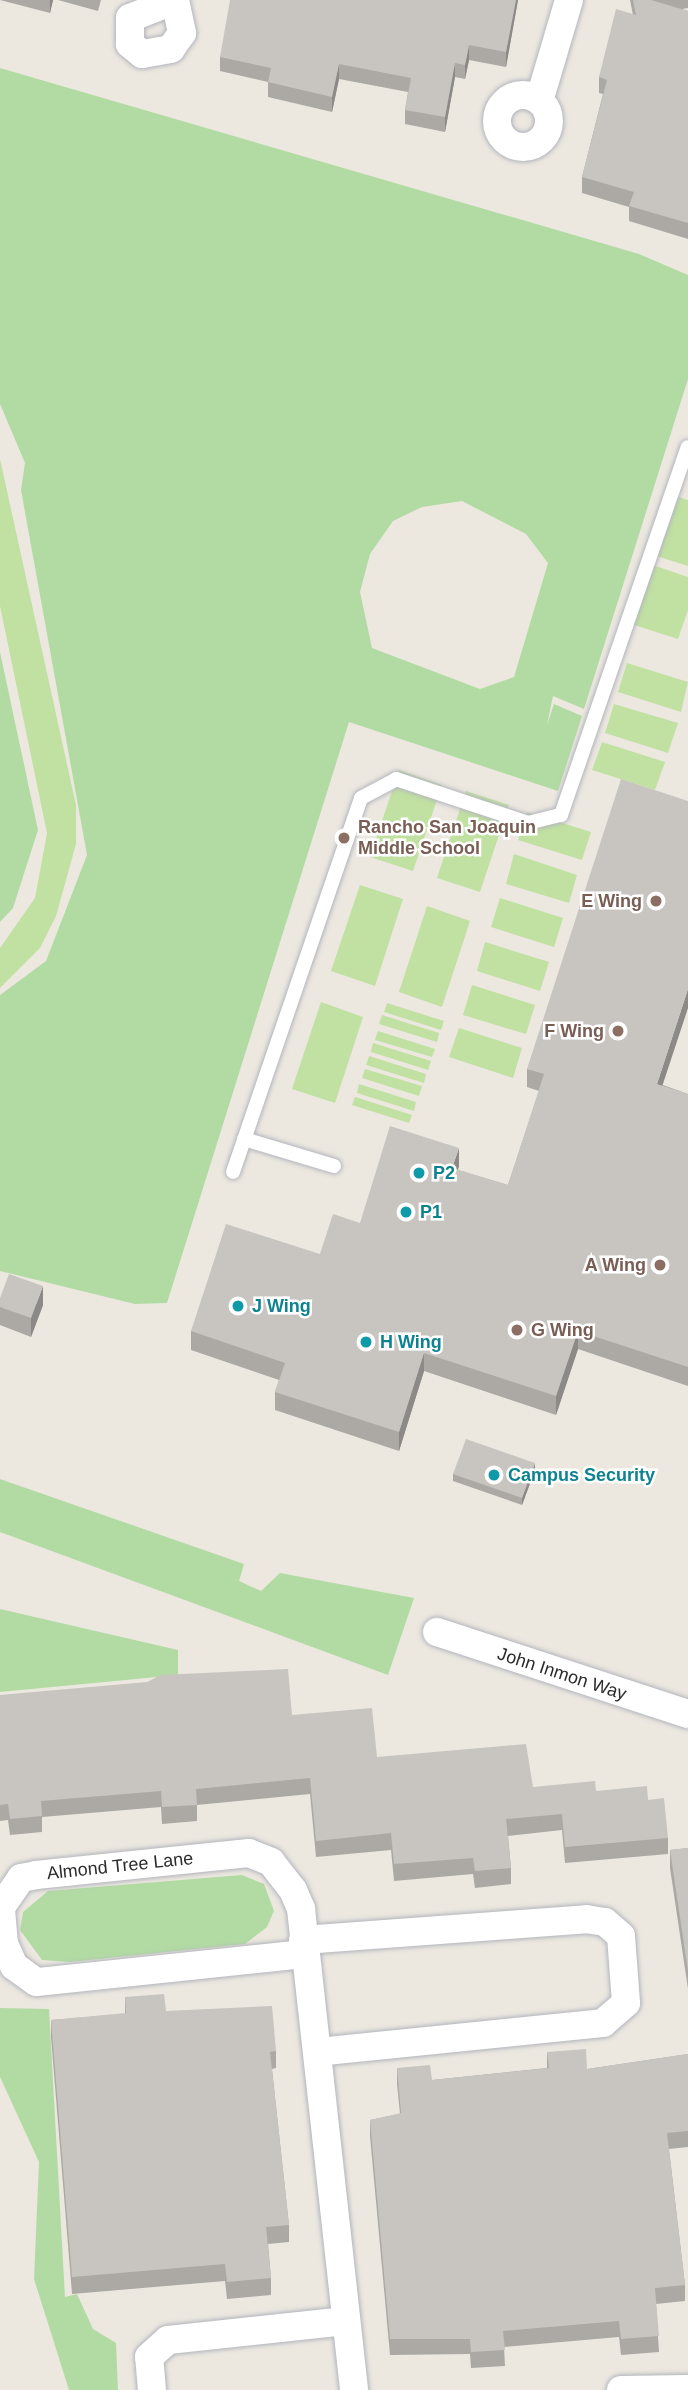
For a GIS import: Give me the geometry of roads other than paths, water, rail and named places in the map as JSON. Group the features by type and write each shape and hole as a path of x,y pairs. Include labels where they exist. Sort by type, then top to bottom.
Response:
{"street":[{"path":"540,98 569,0"},
{"name":"John Inmon Way","path":"436,1632 688,1714"},
{"name":"Almond Tree Lane","path":"317,2052 603,2023 626,2003 621,1936 605,1922 586,1919 304,1947 36,1982 14,1966 4,1944 1,1908 21,1878 249,1853 271,1863 293,1890 304,1947 317,2052 354,2390"},
{"path":"152,2390 149,2357 168,2340 346,2321"},
{"path":"621,2390 688,2389"}],"lane":[{"path":"233,1172 368,790 396,779 528,823 561,815 688,447"},
{"path":"244,1139 334,1166"}],"place":[{"name":"Rancho San Joaquin Middle School","path":"344,838"},
{"name":"E Wing","path":"656,901"},
{"name":"F Wing","path":"618,1031"},
{"name":"P2","path":"419,1173"},
{"name":"P1","path":"406,1212"},
{"name":"A Wing","path":"660,1265"},
{"name":"J Wing","path":"238,1306"},
{"name":"G Wing","path":"517,1330"},
{"name":"H Wing","path":"366,1342"},
{"name":"Campus Security","path":"494,1475"}]}
